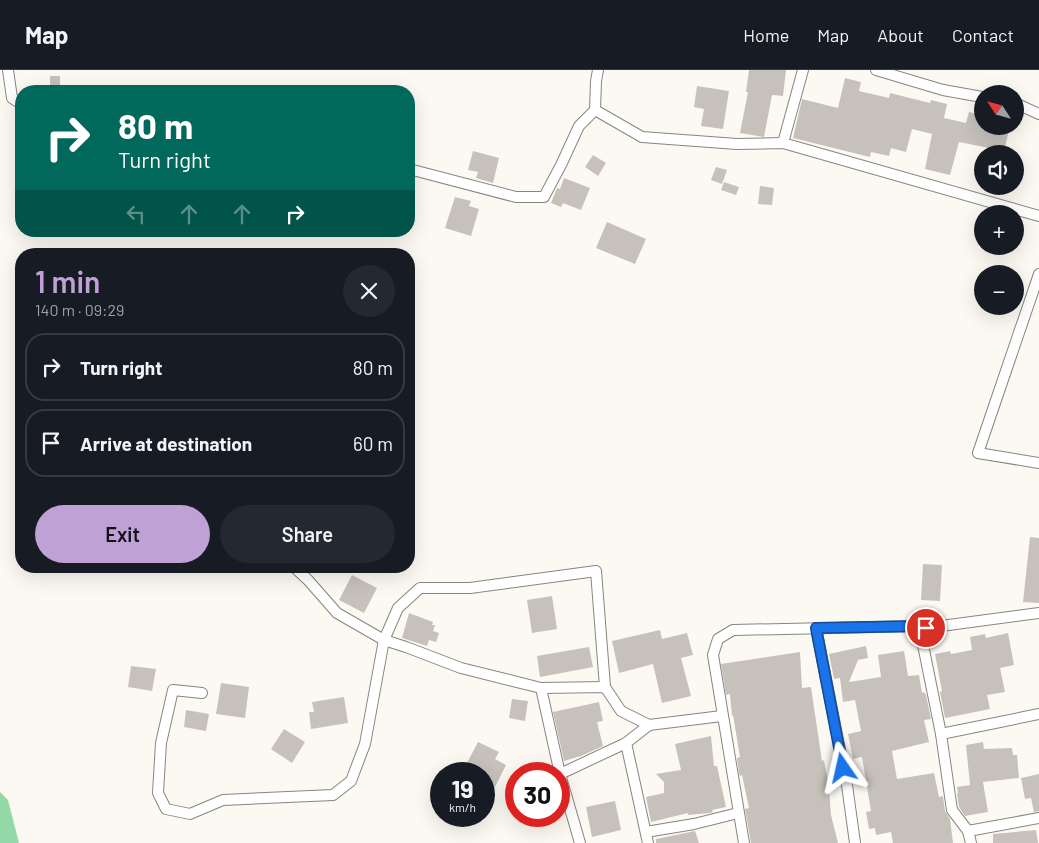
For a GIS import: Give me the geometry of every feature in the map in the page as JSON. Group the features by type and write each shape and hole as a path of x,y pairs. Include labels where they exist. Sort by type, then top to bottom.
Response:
{"street":[{"path":"8,70 12,98 15,100"},
{"path":"415,170 516,197 544,197 579,126 595,110 598,70"},
{"path":"783,143 803,70"},
{"path":"876,70 943,90 974,96"},
{"path":"1024,107 1039,114"},
{"path":"595,110 642,137 737,144 783,143 1039,216"},
{"path":"1039,274 978,453 1039,463"},
{"path":"202,693 173,690 161,743 158,793 166,809 190,814 223,800 333,795 351,781 365,744 384,640 398,608 420,588 470,588 596,571 605,687 621,711 649,724 722,716"},
{"path":"300,573 337,613 384,640 461,668 541,688 605,687"},
{"path":"744,843 713,655 718,639 733,630 921,626 926,628 1039,613"},
{"path":"816,628 847,785 855,843"},
{"path":"926,628 921,635 941,734 952,810 968,831 970,843"},
{"path":"541,688 557,762"},
{"path":"941,734 1039,714"},
{"path":"570,769 626,743 649,724"},
{"path":"626,743 648,843"},
{"path":"570,808 580,843"},
{"path":"646,832 694,824 738,813"},
{"path":"968,831 1039,818"}],"green space":[{"path":"0,792 8,800 19,843 0,843"}],"building":[{"path":"749,70 786,70 783,96 772,95 764,137 740,133 748,92 746,92"},
{"path":"50,76 60,76 60,85 50,85"},
{"path":"845,78 861,82 859,91 889,98 890,93 930,103 931,100 947,104 944,118 966,123 969,112 974,113 974,135 1008,135 1005,145 974,145 959,142 950,175 925,169 932,134 912,129 906,152 891,148 889,156 871,152 870,157 793,138 802,99 838,108"},
{"path":"697,86 729,91 723,129 701,126 704,109 694,107"},
{"path":"473,151 499,158 493,183 476,178 478,172 468,170"},
{"path":"593,155 606,163 598,176 585,167"},
{"path":"716,167 727,170 722,184 711,180"},
{"path":"564,178 590,188 581,210 563,203 561,207 551,203 557,188 560,189"},
{"path":"724,182 739,187 736,195 721,190"},
{"path":"760,186 774,188 772,205 758,204"},
{"path":"455,197 471,201 469,206 479,209 471,236 445,228"},
{"path":"607,222 646,239 635,264 596,248"},
{"path":"1030,537 1039,538 1039,603 1023,602"},
{"path":"923,564 942,565 940,601 921,600"},
{"path":"352,575 377,588 364,613 339,600"},
{"path":"552,596 557,629 532,633 527,600"},
{"path":"409,613 433,622 432,625 435,625 433,631 439,633 436,642 429,640 427,646 402,638"},
{"path":"660,630 662,639 687,633 693,655 681,658 691,696 662,703 653,664 619,673 612,641"},
{"path":"1008,633 1014,665 1000,668 1005,692 987,695 990,709 945,718 935,654 950,651 951,654 972,650 970,637 985,634 986,638"},
{"path":"866,646 868,658 858,660 849,682 881,677 878,655 904,651 908,676 919,675 922,693 924,692 926,695 931,719 924,720 929,742 892,751 897,779 934,773 939,797 943,796 945,811 950,819 953,843 893,843 891,832 876,835 875,828 869,829 866,812 871,811 862,757 853,759 848,734 861,731 855,700 843,702 840,678 834,679 829,654"},
{"path":"589,647 593,667 540,677 537,656"},
{"path":"800,652 802,688 811,687 822,761 824,760 829,788 831,815 838,843 751,843 745,809 749,808 742,775 740,776 739,773 737,758 740,757 730,694 726,695 721,664"},
{"path":"131,666 156,669 152,691 128,687"},
{"path":"221,683 249,687 245,718 216,714"},
{"path":"344,697 348,723 311,729 309,712 314,712 312,702"},
{"path":"512,699 528,701 525,721 509,718"},
{"path":"599,702 603,721 597,722 603,746 564,761 553,712"},
{"path":"186,710 209,714 206,731 184,727"},
{"path":"284,729 305,742 292,763 271,749"},
{"path":"711,736 714,766 717,766 726,807 712,810 713,812 710,813 688,815 688,813 651,822 646,797 664,793 664,782 656,774 681,770 675,744"},
{"path":"478,742 499,752 495,759 505,764 505,767 495,787 495,762 468,762"},
{"path":"983,742 984,749 1012,748 1013,755 1017,755 1019,778 983,782 988,812 965,816 959,807 957,787 970,785 966,745"},
{"path":"1039,774 1039,811 1034,812 1031,798 1025,799 1021,778"},
{"path":"615,801 621,830 592,837 586,807"},
{"path":"1036,830 1038,843 993,843 993,834"},
{"path":"695,831 699,843 656,843 656,839"}],"route":[{"path":"843,768 816,628 921,626 926,628"}]}
